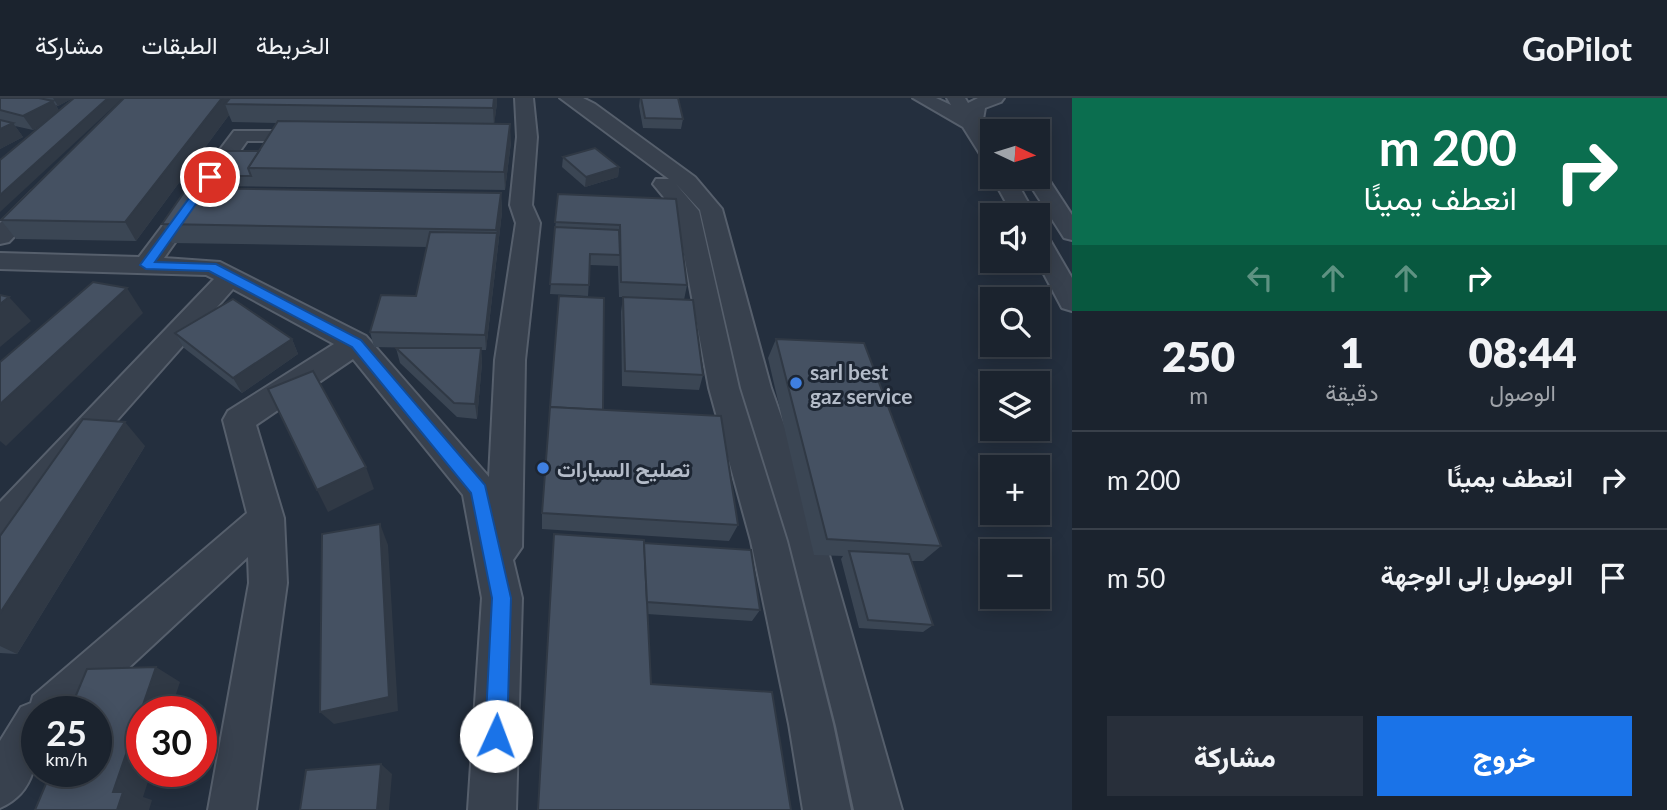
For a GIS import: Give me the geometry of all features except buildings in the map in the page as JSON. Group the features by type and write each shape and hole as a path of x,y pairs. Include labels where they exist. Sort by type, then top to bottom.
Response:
{"street":[{"path":"492,810 510,360 528,223 507,205 513,137 524,98"},
{"path":"533,98 546,99 572,113 711,209 756,388 818,581 878,810"},
{"path":"569,98 588,108 677,184 687,211 724,387 769,541 811,724 827,810"},
{"path":"922,98 972,124"},
{"path":"956,98 980,135"},
{"path":"972,124 976,105 995,98"},
{"path":"92,292 134,265 194,199 241,135 336,135"},
{"path":"0,237 55,181"},
{"path":"1044,189 1072,233"},
{"path":"194,199 221,199"},
{"path":"1050,262 1072,302"},
{"path":"7,267 211,267 356,343 479,490 502,598"},
{"path":"0,527 230,277"},
{"path":"232,810 268,583 266,517 239,420 356,343"},
{"path":"67,696 266,517"},
{"path":"0,784 21,749"}],"place":[{"name":"sarl best gaz service","path":"796,383"},
{"name":"تصليح السيارات","path":"543,468"}],"route":[{"path":"210,177 146,265 211,267 356,343 479,490 502,598 496,736"}]}
